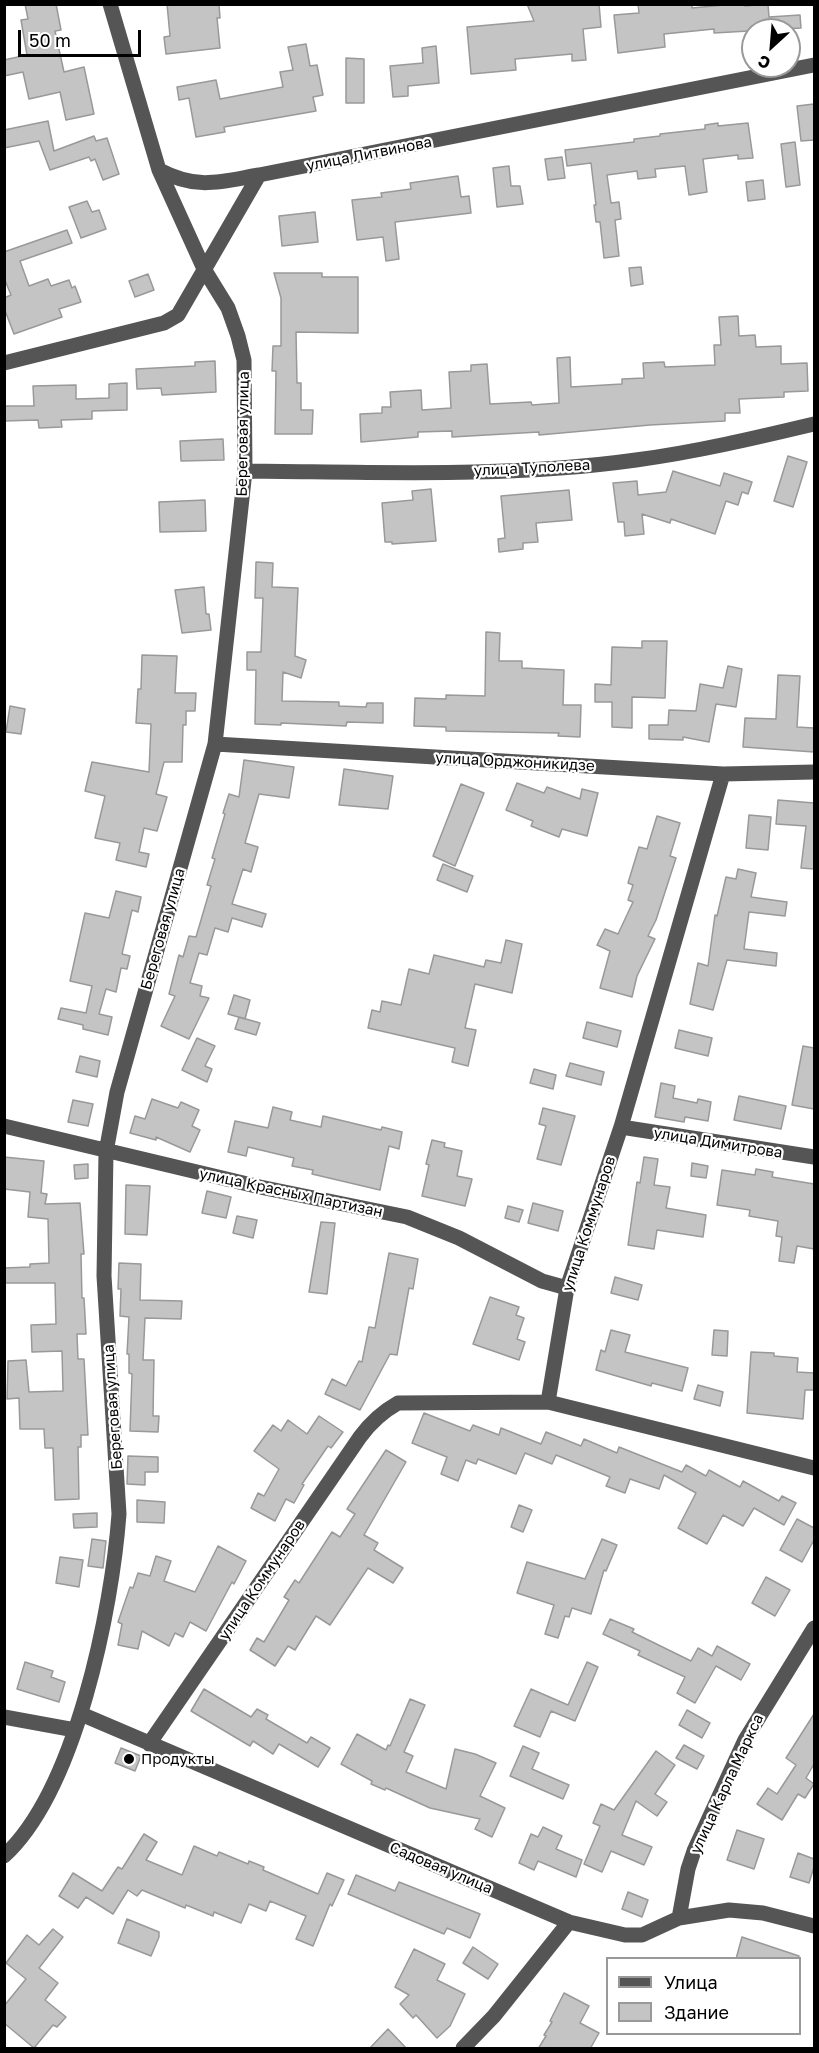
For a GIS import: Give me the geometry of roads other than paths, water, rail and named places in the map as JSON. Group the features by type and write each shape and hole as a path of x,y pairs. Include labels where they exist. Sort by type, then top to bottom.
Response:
{"street":[{"name":"Береговая улица","path":"4,1856 24,1837 53,1785 81,1714 109,1598 119,1514 104,1276 106,1152 116,1099 215,744 245,471 244,360 238,336 228,308 204,269 159,170 110,4"},
{"name":"улица Литвинова","path":"159,170 176,179 210,184 814,65"},
{"path":"4,363 164,323 178,315 259,176"},
{"name":"улица Туполева","path":"245,471 495,472 595,465 690,452 814,424"},
{"name":"улица Орджоникидзе","path":"215,744 723,774 814,772"},
{"name":"улица Коммунаров","path":"149,1744 360,1437 383,1412 398,1402 548,1402 567,1288 621,1127 723,774"},
{"name":"улица Красных Партизан","path":"4,1126 260,1187 407,1217 459,1238 542,1281 567,1288"},
{"name":"улица Димитрова","path":"621,1127 814,1157"},
{"path":"548,1402 814,1468"},
{"name":"улица Карла Маркса","path":"679,1918 688,1869 694,1851 745,1740 814,1628"},
{"name":"Садовая улица","path":"81,1714 569,1922 626,1935 642,1935 679,1918 706,1912 746,1911 814,1926"},
{"path":"4,1717 75,1730"},
{"path":"463,2049 494,2016 569,1922"}],"place":[{"name":"Продукты","path":"129,1759"}]}
